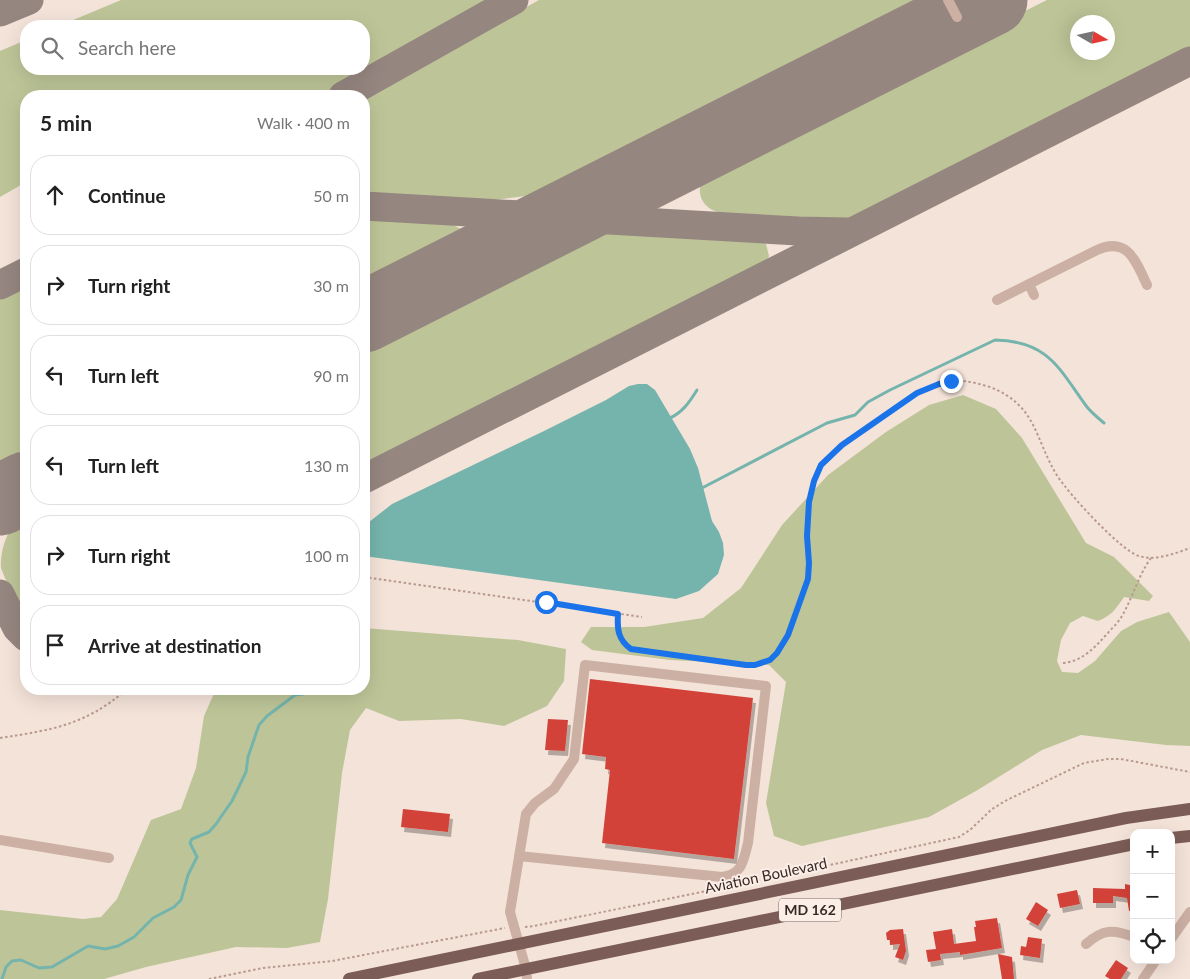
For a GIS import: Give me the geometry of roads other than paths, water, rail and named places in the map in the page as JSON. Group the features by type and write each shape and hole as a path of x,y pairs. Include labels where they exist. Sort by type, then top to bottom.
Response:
{"main road":[{"name":"Aviation Boulevard","path":"350,979 1126,818 1190,809"},
{"path":"1175,838 1190,836"},
{"name":"MD 162","path":"478,979 526,974 1130,845"}],"street":[{"path":"948,0 957,18"},
{"path":"997,300 1097,250 1110,246 1123,248 1128,252 1147,285"},
{"path":"1029,284 1034,295"},
{"path":"519,856 722,877 732,875 738,870 748,843 766,686 584,665 574,759 554,788 526,814 519,856 510,912 526,974"},
{"path":"0,840 109,858"},
{"path":"1175,934 1190,912"},
{"path":"1086,944 1096,935 1107,931 1130,936"},
{"path":"1143,979 1153,964"}],"water":[{"path":"647,384 655,390 690,449 698,468 712,521 723,543 724,555 718,574 699,591 676,599 370,557 370,521 392,504 542,432 606,400 629,386"}],"waterway":[{"path":"702,488 827,423 855,415 868,402 890,390 995,340 1028,346 1051,360 1060,369 1087,407 1104,423"},
{"path":"668,419 685,407 697,390"},
{"path":"2,979 6,967 12,961 21,960 39,968 52,967 88,946 105,949 118,946 134,937 153,918 174,907 181,900 188,875 197,857 190,843 192,839 209,832 232,801 246,772 248,757 259,725 267,716 295,695"}]}
